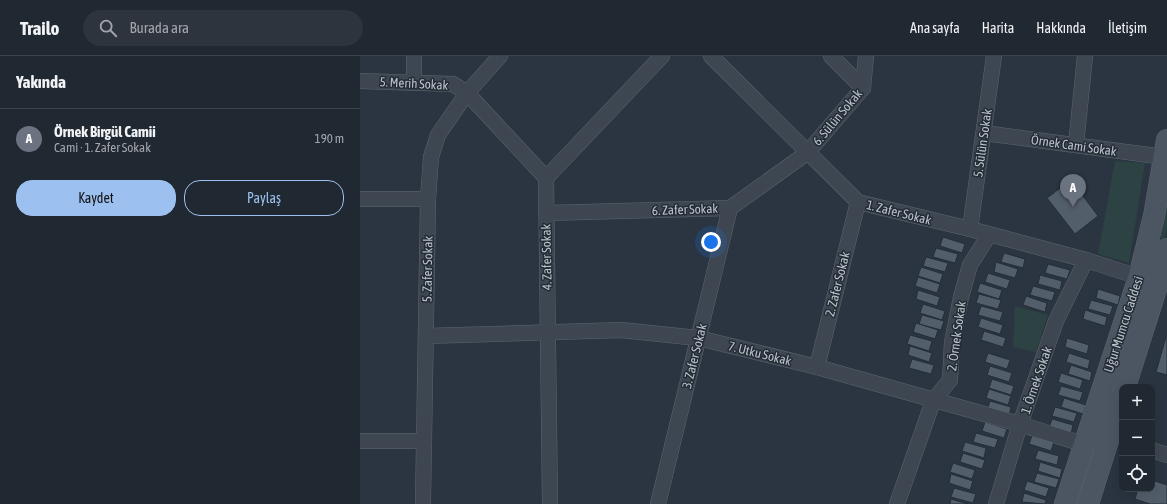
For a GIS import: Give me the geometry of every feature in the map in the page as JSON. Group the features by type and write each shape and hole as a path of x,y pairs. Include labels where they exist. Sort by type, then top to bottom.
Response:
{"street":[{"path":"414,56 414,82"},
{"name":"5. Zafer Sokak","path":"423,504 428,199 432,157 438,135 467,93 500,56"},
{"path":"546,178 662,56"},
{"name":"1. Zafer Sokak","path":"711,56 858,202 989,234 1086,260 1149,280"},
{"path":"831,56 863,88"},
{"name":"6. Sülün Sokak","path":"807,153 863,88 866,56"},
{"name":"5. Sülün Sokak","path":"970,229 994,56"},
{"path":"1076,145 1085,56"},
{"name":"5. Merih Sokak","path":"360,81 453,84 467,93 546,178"},
{"name":"Örnek Cami Sokak","path":"984,133 1076,145 1166,148"},
{"name":"Uğur Mumcu Caddesi","path":"1126,384 1149,280 1154,216 1166,148"},
{"name":"6. Zafer Sokak","path":"546,213 730,208 807,153"},
{"name":"4. Zafer Sokak","path":"546,178 550,504"},
{"path":"360,199 428,199"},
{"name":"2. Zafer Sokak","path":"817,367 858,202"},
{"name":"3. Zafer Sokak","path":"658,504 730,208"},
{"name":"2. Örnek Sokak","path":"897,504 933,401 950,380 952,342 961,298 970,265 989,234"},
{"name":"Uğur Mumcu Caddesi","path":"1065,504 1083,444 1149,280 1167,249"},
{"name":"1. Örnek Sokak","path":"996,504 1020,424 1056,321 1086,260"},
{"name":"7. Utku Sokak","path":"426,336 621,330 698,338 817,367 933,401 1020,424 1083,444"},
{"path":"1088,504 1116,437 1119,416"},
{"path":"360,440 424,441"},
{"path":"1155,451 1167,455"}],"green space":[{"path":"1115,161 1145,163 1129,263 1098,254"},
{"path":"1167,199 1167,229 1156,272 1150,270"},
{"path":"1015,306 1048,315 1036,352 1013,347"}],"building":[{"path":"1071,180 1098,216 1075,234 1047,198"},
{"path":"943,237 965,244 962,253 940,246"},
{"path":"936,248 958,254 955,263 933,257"},
{"path":"1004,253 1025,259 1023,268 1001,262"},
{"path":"926,257 948,263 945,272 923,266"},
{"path":"996,262 1018,269 1015,278 994,272"},
{"path":"1048,264 1070,270 1067,279 1045,273"},
{"path":"921,267 943,274 940,283 918,276"},
{"path":"988,273 1010,280 1007,289 985,282"},
{"path":"1040,275 1062,281 1060,290 1038,284"},
{"path":"918,277 940,284 937,293 915,286"},
{"path":"980,283 1002,290 999,299 977,292"},
{"path":"1033,286 1055,292 1052,301 1030,295"},
{"path":"1098,289 1120,296 1118,305 1096,298"},
{"path":"918,290 940,297 937,306 916,299"},
{"path":"979,294 1001,300 998,309 976,303"},
{"path":"1026,296 1047,303 1045,312 1023,305"},
{"path":"1091,300 1113,306 1110,315 1088,309"},
{"path":"923,304 945,311 942,320 920,313"},
{"path":"981,306 1003,312 1000,321 978,315"},
{"path":"1085,310 1107,317 1105,326 1083,319"},
{"path":"922,315 944,321 941,330 919,324"},
{"path":"981,318 1003,325 1000,334 978,327"},
{"path":"916,323 938,330 935,339 913,332"},
{"path":"984,331 1006,338 1003,347 981,340"},
{"path":"910,335 932,341 929,351 907,344"},
{"path":"1166,337 1167,338 1167,375 1156,372"},
{"path":"1067,338 1089,345 1087,354 1065,347"},
{"path":"910,346 932,353 929,362 908,355"},
{"path":"988,353 1010,360 1007,369 985,362"},
{"path":"1069,353 1090,360 1088,369 1066,362"},
{"path":"912,359 934,365 931,374 909,368"},
{"path":"1071,365 1092,372 1090,381 1068,374"},
{"path":"990,366 1012,373 1009,382 987,375"},
{"path":"1061,373 1083,380 1080,389 1058,382"},
{"path":"992,379 1014,386 1011,395 989,388"},
{"path":"1061,386 1083,392 1080,401 1058,395"},
{"path":"989,389 1011,396 1008,405 986,398"},
{"path":"1064,398 1086,405 1083,414 1061,407"},
{"path":"990,401 1011,407 1009,416 987,410"},
{"path":"1055,407 1077,413 1074,422 1052,416"},
{"path":"1052,419 1073,425 1071,434 1049,428"},
{"path":"985,422 1007,429 1004,438 982,431"},
{"path":"976,433 998,439 995,448 973,442"},
{"path":"1032,436 1054,442 1051,451 1029,444"},
{"path":"965,442 986,448 984,458 962,451"},
{"path":"1038,450 1059,456 1057,465 1035,459"},
{"path":"963,453 985,460 982,469 960,462"},
{"path":"1040,462 1062,469 1060,478 1038,471"},
{"path":"953,463 975,470 972,479 950,472"},
{"path":"1037,473 1059,479 1056,488 1034,482"},
{"path":"951,474 973,481 970,490 949,483"},
{"path":"1027,481 1049,488 1046,497 1024,490"},
{"path":"1155,481 1167,485 1167,504 1150,504 1135,499 1137,492 1155,492"},
{"path":"954,488 976,494 973,503 951,497"},
{"path":"1024,493 1046,500 1045,504 1022,502"},
{"path":"951,499 968,504 950,504"}],"place":[{"name":"Örnek Birgül Camii","path":"1073,207"}]}
